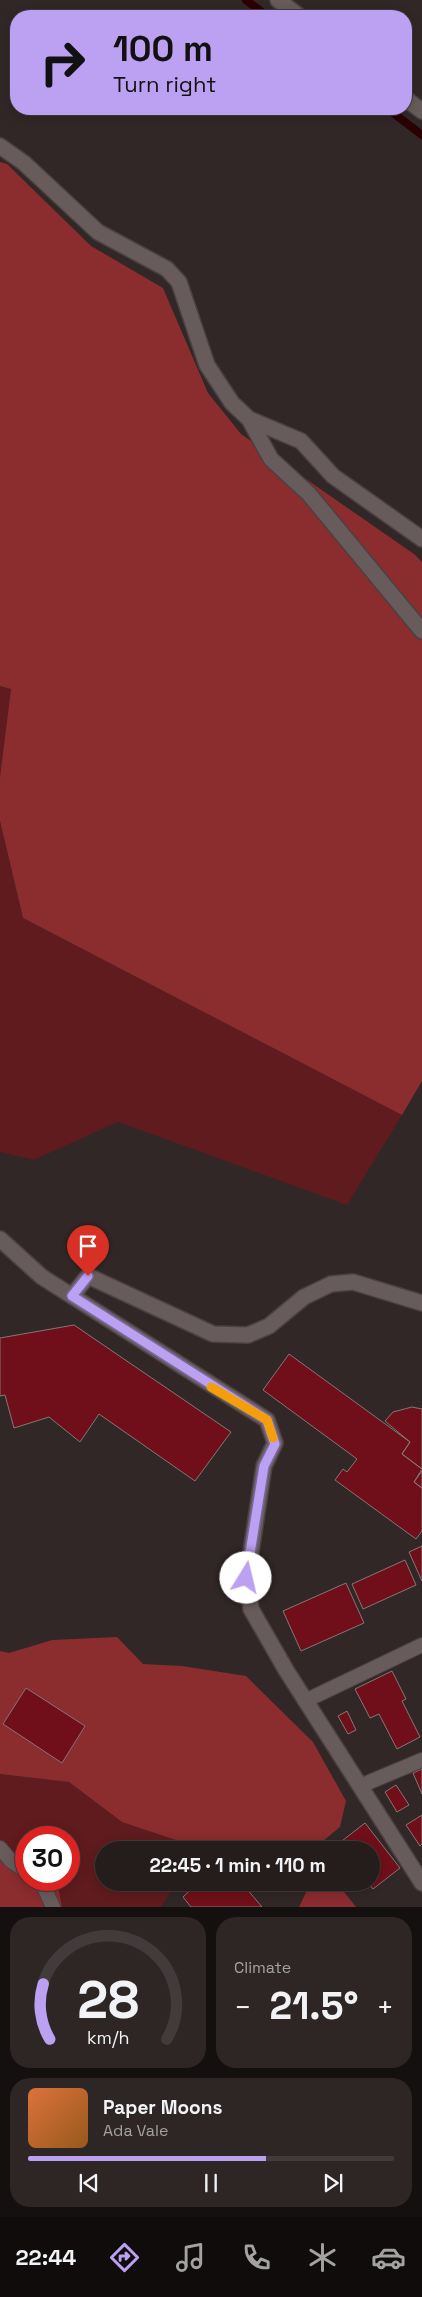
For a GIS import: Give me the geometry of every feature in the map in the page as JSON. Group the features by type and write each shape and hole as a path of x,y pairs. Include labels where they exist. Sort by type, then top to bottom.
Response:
{"street":[{"path":"278,0 291,10"},
{"path":"0,146 24,163 98,232 167,269 179,282 207,365 232,403 249,419 271,459 309,494 422,631"},
{"path":"249,419 301,440 333,476 422,539"},
{"path":"0,1239 42,1276 267,1420 275,1444 264,1466 246,1578 251,1609 264,1635 305,1700 420,1875"},
{"path":"72,1296 88,1276 213,1334 248,1335 269,1326 304,1297 331,1284 353,1282 422,1303"}],"lane":[{"path":"305,1700 422,1645"},
{"path":"360,1786 422,1760"},
{"path":"0,1848 15,1864"},
{"path":"46,1891 53,1907"}],"shaded area":[{"path":"0,162 7,164 91,246 163,288 208,393 241,434 414,554 422,562 422,1081 402,1115 23,918 0,821 0,777 11,689 0,686"},
{"path":"0,686 11,689 0,777"},
{"path":"0,822 23,918 402,1115 347,1205 118,1122 34,1160 0,1152"},
{"path":"117,1637 143,1664 182,1666 246,1676 313,1742 346,1801 340,1827 323,1841 179,1841 122,1822 69,1782 0,1774 0,1651 9,1653 52,1640"},
{"path":"0,1774 69,1782 122,1822 179,1841 95,1841 95,1891 171,1891 161,1907 62,1907 59,1891 80,1891 80,1826 15,1826 15,1857 11,1856 0,1841"},
{"path":"0,1841 11,1856 15,1857 15,1891 59,1891 62,1907 0,1907"},
{"path":"307,1891 343,1891 356,1907 299,1907"}],"building":[{"path":"74,1325 231,1432 195,1481 99,1414 80,1442 49,1417 14,1428 5,1395 0,1396 0,1338"},
{"path":"289,1354 410,1442 402,1454 422,1469 414,1482 422,1488 422,1531 416,1539 335,1480 343,1469 347,1472 357,1459 263,1390"},
{"path":"412,1407 422,1409 422,1469 402,1454 410,1442 385,1421 393,1412"},
{"path":"422,1471 422,1488 414,1482"},
{"path":"422,1546 422,1581 409,1552"},
{"path":"405,1560 416,1585 363,1609 352,1584"},
{"path":"346,1583 364,1623 301,1651 283,1611"},
{"path":"392,1671 406,1699 402,1701 420,1737 397,1749 379,1714 370,1718 355,1689"},
{"path":"26,1688 85,1726 62,1763 3,1724"},
{"path":"347,1711 356,1730 348,1734 338,1716"},
{"path":"422,1769 422,1794 413,1773"},
{"path":"396,1785 409,1805 397,1812 385,1792"},
{"path":"422,1815 422,1844 420,1846 406,1825"},
{"path":"365,1823 379,1841 342,1841"},
{"path":"380,1842 400,1868 380,1884"},
{"path":"189,1891 249,1891 262,1907 191,1907 183,1897"}],"waterway":[{"path":"246,0 259,10"},
{"path":"396,115 422,135"}],"slow traffic":[{"path":"211,1387 267,1420 273,1438"}],"route":[{"path":"88,1276 72,1296 236,1403 267,1420 275,1444 264,1466 246,1578"}]}
